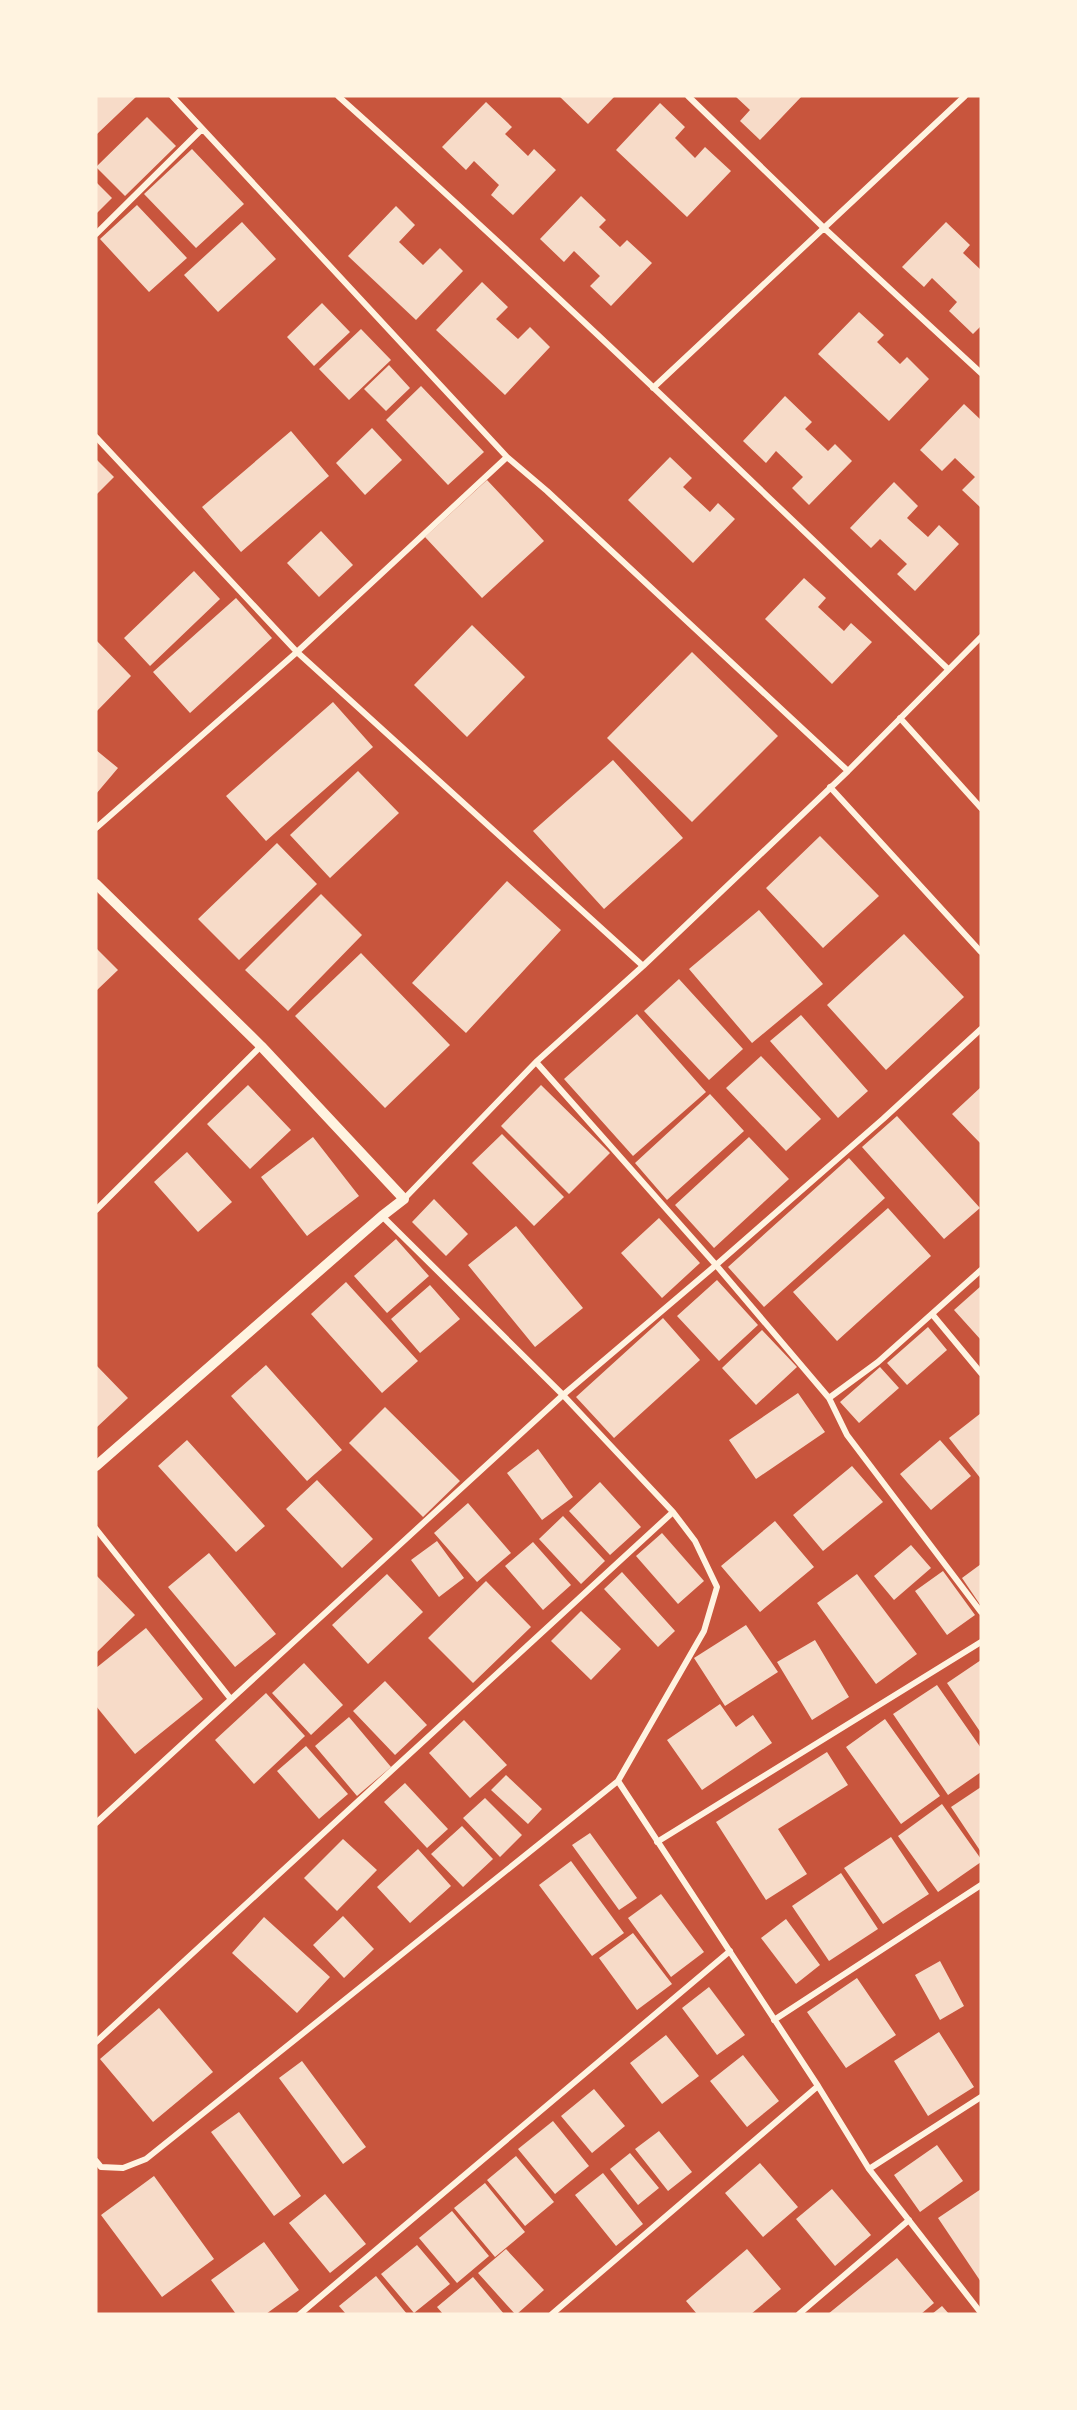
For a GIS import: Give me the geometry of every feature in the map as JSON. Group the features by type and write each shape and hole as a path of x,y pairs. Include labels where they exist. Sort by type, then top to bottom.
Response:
{"street":[{"path":"172,96 507,457 547,491 848,771"},
{"path":"338,96 421,170 948,669"},
{"path":"688,96 824,228 981,373"},
{"path":"653,388 965,96"},
{"path":"96,234 202,129"},
{"path":"96,437 297,652 643,966"},
{"path":"96,828 297,652 507,457"},
{"path":"96,1466 404,1199 536,1062 643,966 848,771 981,638"},
{"path":"900,718 981,808"},
{"path":"830,787 981,952"},
{"path":"96,884 261,1046 404,1199"},
{"path":"96,1823 563,1395 884,1119 981,1029"},
{"path":"96,1210 261,1046"},
{"path":"536,1062 716,1265 829,1398 847,1435 981,1612"},
{"path":"96,2161 101,2167 123,2168 146,2159 618,1781 704,1631 717,1587 695,1541 673,1512 563,1395 382,1216"},
{"path":"829,1398 878,1362 981,1270"},
{"path":"932,1314 981,1373"},
{"path":"96,2042 673,1512"},
{"path":"96,1529 230,1698"},
{"path":"657,1842 981,1642"},
{"path":"618,1781 818,2086 869,2169 981,2313"},
{"path":"774,2020 981,1885"},
{"path":"300,2314 730,1952"},
{"path":"552,2314 818,2086"},
{"path":"869,2169 981,2097"},
{"path":"799,2314 909,2220"}],"building":[{"path":"96,96 137,96 96,135"},
{"path":"559,96 615,96 588,124"},
{"path":"735,96 802,96 760,140 740,121 750,110"},
{"path":"486,102 512,127 505,134 528,156 534,149 556,170 513,215 491,195 499,185 474,161 466,170 442,147"},
{"path":"660,103 685,127 675,138 695,158 705,147 731,171 687,217 616,150"},
{"path":"147,117 176,146 125,196 96,167"},
{"path":"192,149 244,204 196,248 144,194"},
{"path":"96,182 112,198 96,214"},
{"path":"581,196 606,220 599,227 620,247 627,240 652,263 611,306 590,286 600,276 574,251 564,262 540,239"},
{"path":"137,205 187,258 149,292 100,239"},
{"path":"396,206 415,225 399,242 423,265 440,248 463,271 416,320 348,256"},
{"path":"242,222 276,259 218,312 184,275"},
{"path":"946,222 970,245 963,253 981,270 981,326 973,334 949,311 957,302 932,278 924,287 902,267"},
{"path":"482,282 508,307 496,319 518,339 530,327 550,347 505,395 436,330"},
{"path":"322,303 350,332 314,366 287,337"},
{"path":"859,312 884,335 877,342 900,364 907,357 929,379 889,421 818,354"},
{"path":"361,329 391,360 349,400 319,369"},
{"path":"389,365 410,388 386,411 364,389"},
{"path":"421,386 484,452 448,485 386,420"},
{"path":"785,396 812,422 805,429 828,451 835,444 852,461 809,505 792,488 803,477 776,451 766,463 743,441"},
{"path":"964,404 981,420 981,508 962,490 975,477 955,458 942,471 920,450"},
{"path":"372,428 402,460 365,495 336,463"},
{"path":"291,431 329,476 241,552 202,507"},
{"path":"670,457 692,478 683,487 710,512 718,503 735,519 693,563 628,500"},
{"path":"96,459 114,477 96,495"},
{"path":"487,480 544,541 482,598 425,537"},
{"path":"894,482 918,506 907,518 928,537 939,525 959,544 915,591 897,574 907,564 880,539 871,548 850,528"},
{"path":"321,531 353,565 319,597 287,563"},
{"path":"194,571 220,599 150,666 124,638"},
{"path":"804,578 826,598 818,607 844,631 851,623 872,642 832,684 765,619"},
{"path":"236,598 272,638 190,713 153,672"},
{"path":"472,625 525,677 467,737 414,685"},
{"path":"96,640 131,676 96,712"},
{"path":"692,652 778,736 692,822 607,738"},
{"path":"333,702 373,747 266,841 226,796"},
{"path":"96,750 118,768 96,794"},
{"path":"613,760 683,838 604,909 533,831"},
{"path":"358,771 399,813 330,878 290,835"},
{"path":"820,836 879,896 823,948 766,888"},
{"path":"277,843 317,884 239,960 198,919"},
{"path":"507,881 561,930 466,1033 412,983"},
{"path":"321,894 362,935 288,1011 245,970"},
{"path":"759,910 823,984 752,1043 689,969"},
{"path":"904,934 964,997 886,1070 827,1005"},
{"path":"96,948 118,970 96,991"},
{"path":"361,953 450,1045 385,1108 295,1016"},
{"path":"679,979 743,1049 709,1080 644,1011"},
{"path":"637,1014 706,1092 633,1156 564,1079"},
{"path":"801,1015 868,1091 838,1118 770,1041"},
{"path":"761,1056 821,1119 786,1151 726,1088"},
{"path":"248,1085 291,1130 250,1169 207,1124"},
{"path":"541,1085 610,1153 569,1194 501,1126"},
{"path":"981,1087 981,1144 952,1114"},
{"path":"710,1094 744,1131 667,1200 635,1163"},
{"path":"897,1116 980,1208 944,1239 862,1147"},
{"path":"502,1134 564,1197 534,1226 472,1163"},
{"path":"313,1137 359,1196 307,1236 261,1177"},
{"path":"749,1137 789,1179 714,1248 675,1205"},
{"path":"187,1152 232,1202 198,1232 154,1182"},
{"path":"849,1158 885,1198 764,1307 728,1267"},
{"path":"434,1199 468,1234 446,1256 412,1222"},
{"path":"888,1208 931,1256 837,1341 793,1292"},
{"path":"659,1218 700,1263 662,1298 621,1253"},
{"path":"516,1226 583,1308 535,1347 468,1265"},
{"path":"396,1239 429,1276 387,1313 354,1276"},
{"path":"717,1280 758,1325 719,1361 677,1316"},
{"path":"346,1282 418,1361 382,1393 311,1314"},
{"path":"430,1285 460,1319 420,1353 391,1319"},
{"path":"981,1286 981,1340 954,1310"},
{"path":"663,1318 700,1360 614,1438 576,1397"},
{"path":"928,1327 947,1350 907,1385 887,1363"},
{"path":"762,1330 797,1367 756,1405 722,1368"},
{"path":"96,1365 128,1398 96,1428"},
{"path":"266,1365 342,1450 307,1481 231,1396"},
{"path":"880,1367 899,1388 859,1423 840,1402"},
{"path":"798,1393 825,1432 756,1479 729,1440"},
{"path":"385,1407 460,1481 423,1517 349,1443"},
{"path":"981,1413 981,1479 949,1438"},
{"path":"187,1440 265,1526 236,1552 158,1466"},
{"path":"940,1440 971,1476 931,1510 900,1474"},
{"path":"538,1449 573,1497 542,1520 507,1473"},
{"path":"852,1466 883,1502 823,1551 793,1515"},
{"path":"317,1480 373,1539 342,1568 286,1509"},
{"path":"600,1482 641,1527 610,1555 569,1511"},
{"path":"468,1503 511,1553 477,1582 434,1533"},
{"path":"563,1516 605,1561 581,1584 539,1539"},
{"path":"775,1521 814,1567 760,1612 721,1566"},
{"path":"662,1533 704,1581 678,1604 636,1556"},
{"path":"437,1541 464,1578 439,1597 411,1560"},
{"path":"533,1542 571,1585 543,1610 505,1566"},
{"path":"911,1545 931,1568 894,1600 874,1576"},
{"path":"209,1553 276,1634 235,1667 168,1587"},
{"path":"981,1564 981,1606 962,1578"},
{"path":"943,1571 975,1615 947,1635 915,1591"},
{"path":"622,1572 675,1631 658,1647 604,1589"},
{"path":"387,1574 423,1612 368,1664 332,1625"},
{"path":"857,1574 917,1654 876,1684 817,1603"},
{"path":"96,1575 135,1615 96,1653"},
{"path":"486,1581 531,1627 473,1683 428,1638"},
{"path":"581,1611 621,1649 591,1680 551,1641"},
{"path":"746,1625 778,1672 725,1706 694,1658"},
{"path":"146,1628 203,1699 135,1754 96,1706 96,1668"},
{"path":"815,1640 849,1697 812,1720 777,1662"},
{"path":"981,1660 981,1733 947,1683"},
{"path":"304,1663 343,1705 311,1735 272,1693"},
{"path":"385,1681 427,1725 395,1755 353,1711"},
{"path":"937,1685 981,1748 981,1772 948,1795 893,1714"},
{"path":"266,1693 305,1736 254,1784 215,1740"},
{"path":"720,1704 736,1727 753,1715 772,1743 702,1790 667,1740"},
{"path":"349,1717 391,1767 357,1796 315,1746"},
{"path":"885,1719 940,1796 901,1824 846,1747"},
{"path":"464,1720 507,1765 470,1798 429,1753"},
{"path":"306,1746 348,1794 319,1819 277,1771"},
{"path":"827,1752 848,1785 778,1829 807,1874 766,1900 716,1822"},
{"path":"506,1775 542,1809 528,1824 491,1790"},
{"path":"405,1783 448,1829 427,1848 384,1802"},
{"path":"981,1787 981,1852 951,1807"},
{"path":"485,1798 522,1835 500,1857 463,1818"},
{"path":"942,1804 981,1862 938,1892 898,1836"},
{"path":"462,1826 493,1859 463,1887 431,1854"},
{"path":"590,1833 637,1898 619,1910 572,1845"},
{"path":"891,1837 929,1894 883,1924 844,1868"},
{"path":"343,1839 377,1870 337,1911 304,1878"},
{"path":"418,1849 451,1886 410,1923 377,1887"},
{"path":"571,1861 624,1933 592,1956 539,1885"},
{"path":"841,1873 878,1929 829,1961 792,1906"},
{"path":"661,1894 704,1952 671,1977 628,1918"},
{"path":"343,1916 374,1949 344,1978 313,1945"},
{"path":"264,1917 330,1977 297,2013 232,1953"},
{"path":"786,1919 820,1965 796,1984 761,1938"},
{"path":"633,1933 672,1984 637,2010 599,1958"},
{"path":"940,1961 964,2006 940,2020 915,1975"},
{"path":"857,1978 896,2035 846,2068 807,2012"},
{"path":"709,1987 745,2035 717,2055 682,2008"},
{"path":"159,2008 213,2072 153,2122 100,2059"},
{"path":"939,2032 974,2087 928,2116 894,2061"},
{"path":"666,2035 699,2076 662,2104 630,2063"},
{"path":"743,2055 779,2101 747,2127 710,2081"},
{"path":"302,2061 366,2147 343,2164 279,2078"},
{"path":"594,2089 625,2126 592,2153 561,2116"},
{"path":"239,2112 301,2196 274,2216 211,2132"},
{"path":"553,2121 589,2166 555,2194 518,2149"},
{"path":"659,2131 692,2172 668,2191 635,2149"},
{"path":"937,2145 963,2181 920,2212 894,2175"},
{"path":"630,2153 659,2188 638,2205 610,2169"},
{"path":"516,2156 554,2202 525,2226 487,2180"},
{"path":"760,2163 798,2207 763,2237 725,2193"},
{"path":"603,2173 643,2224 616,2246 575,2195"},
{"path":"154,2176 214,2259 162,2297 101,2215"},
{"path":"485,2183 525,2232 495,2257 454,2208"},
{"path":"832,2189 871,2235 835,2266 796,2219"},
{"path":"981,2189 981,2282 938,2218"},
{"path":"325,2194 366,2244 330,2273 289,2223"},
{"path":"452,2211 489,2256 457,2283 419,2238"},
{"path":"264,2242 299,2290 266,2314 236,2314 211,2280"},
{"path":"417,2245 450,2284 414,2313 381,2274"},
{"path":"506,2249 544,2290 517,2314 478,2273"},
{"path":"747,2249 781,2289 751,2314 697,2314 686,2301"},
{"path":"897,2258 934,2303 921,2314 828,2314"},
{"path":"376,2276 407,2314 346,2314 339,2306"},
{"path":"473,2277 504,2314 443,2314 437,2307"},
{"path":"942,2306 949,2314 932,2314"}]}
